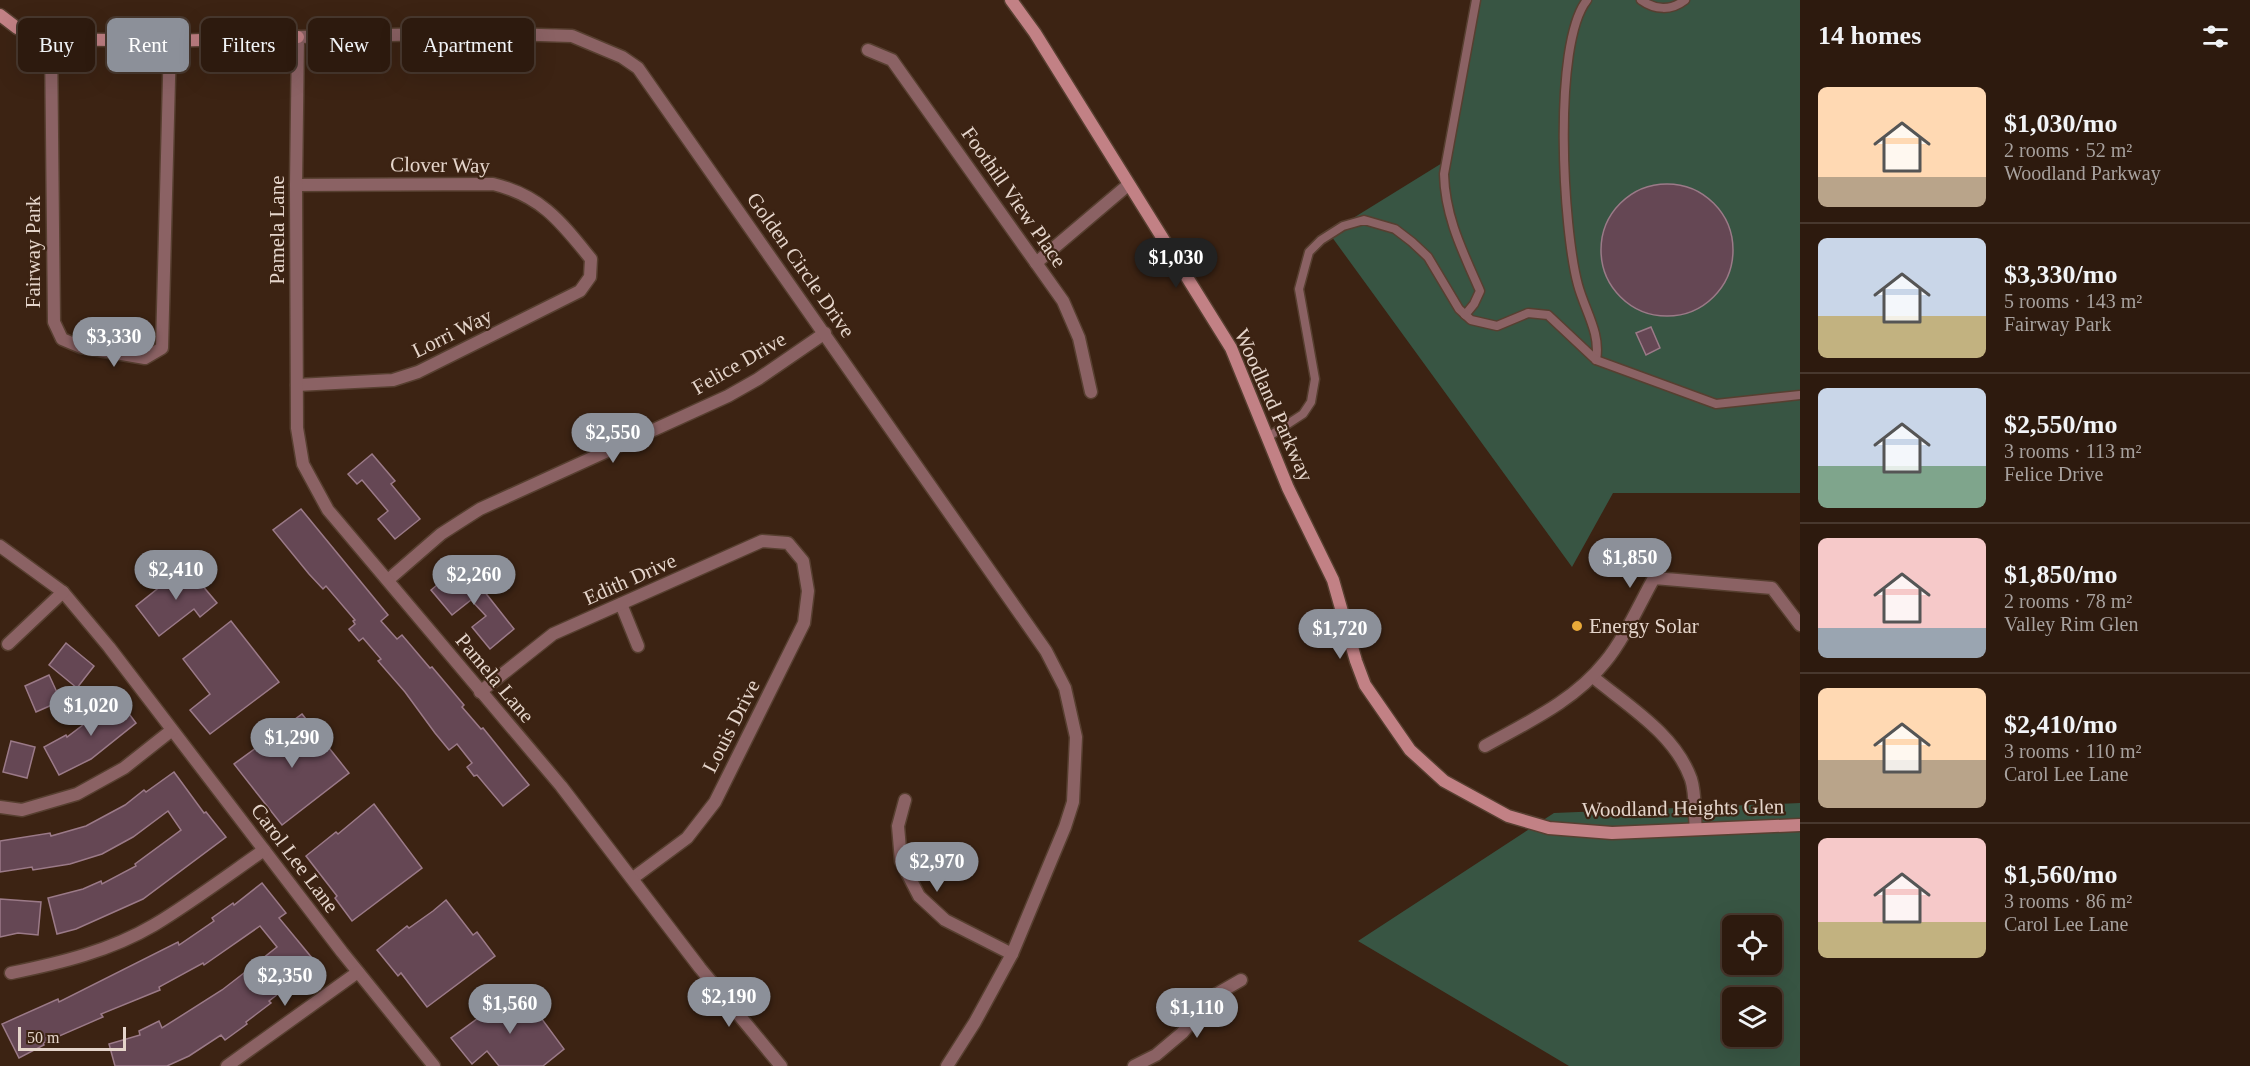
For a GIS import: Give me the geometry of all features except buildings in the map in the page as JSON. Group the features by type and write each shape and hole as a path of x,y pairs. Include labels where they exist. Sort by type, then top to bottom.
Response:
{"street":[{"name":"Woodland Parkway","path":"1011,0 1035,33 1231,348 1288,488 1332,580 1365,685 1390,720"},
{"name":"Golden Circle Drive","path":"0,15 18,28"},
{"name":"Golden Circle Drive","path":"189,40 479,33 572,36 622,57 638,68 1046,651 1065,688 1076,737 1073,802 1065,827 1012,954 948,1066"},
{"name":"Pamela Lane","path":"298,37 297,428 303,464 328,510 561,786 700,968 771,1056 782,1066"},
{"name":"Foothill View Place","path":"868,50 892,60 1063,301 1079,338 1091,392"},
{"name":"Fairway Park","path":"51,72 54,322 62,339 81,347 145,358 162,348 169,72"},
{"name":"Clover Way","path":"296,184 493,184 516,189 554,214 591,259"},
{"path":"1036,263 1128,185"},
{"name":"Lorri Way","path":"297,385 393,380 418,372 580,291 590,277 591,259"},
{"name":"Felice Drive","path":"388,580 441,534 480,509 728,396 758,379 825,333"},
{"name":"Edith Drive","path":"480,692 553,634 762,541 788,543 803,561"},
{"name":"Carol Lee Lane","path":"0,546 63,592 109,647 358,972 434,1066"},
{"name":"Louis Drive","path":"633,878 687,838 715,801 804,623 808,591 803,561"},
{"path":"1485,746 1559,705 1593,677 1607,660 1653,578 1772,588 1800,625"},
{"path":"8,644 63,592"},
{"path":"621,604 638,646"},
{"path":"1593,677 1664,735 1677,751 1691,780 1696,829"},
{"name":"Woodland Heights Glen","path":"1390,720 1410,750 1444,781 1508,816 1549,828 1612,833 1800,825"},
{"path":"0,807 22,810 77,794 124,768 172,730"},
{"path":"905,800 898,826 902,861 919,896 945,920 1012,954"},
{"path":"11,973 54,965 102,949 153,925 264,850"},
{"path":"227,1066 358,972"},
{"path":"1134,1066 1156,1055 1182,1033 1215,995 1241,980"}],"lane":[{"path":"1465,315 1474,304 1479,291 1455,236 1444,191 1444,174 1476,0"},
{"path":"1587,0 1575,19 1569,46 1563,141 1572,250 1578,285 1597,337 1596,360"},
{"path":"1641,0 1652,7 1662,9 1673,7 1685,0"},
{"path":"1268,437 1303,414 1311,402 1315,379 1299,289 1310,252 1321,240 1343,226 1364,220 1395,229 1403,235 1428,257 1459,309 1465,315 1483,324 1497,327 1528,313 1548,315 1596,360 1716,404 1800,395"}],"green space":[{"path":"1476,0 1800,0 1800,493 1613,493 1572,567 1329,233 1447,160"},
{"path":"1800,803 1800,1066 1569,1066 1358,941 1554,813"}],"place":[{"name":"Energy Solar","path":"1577,626"}]}
